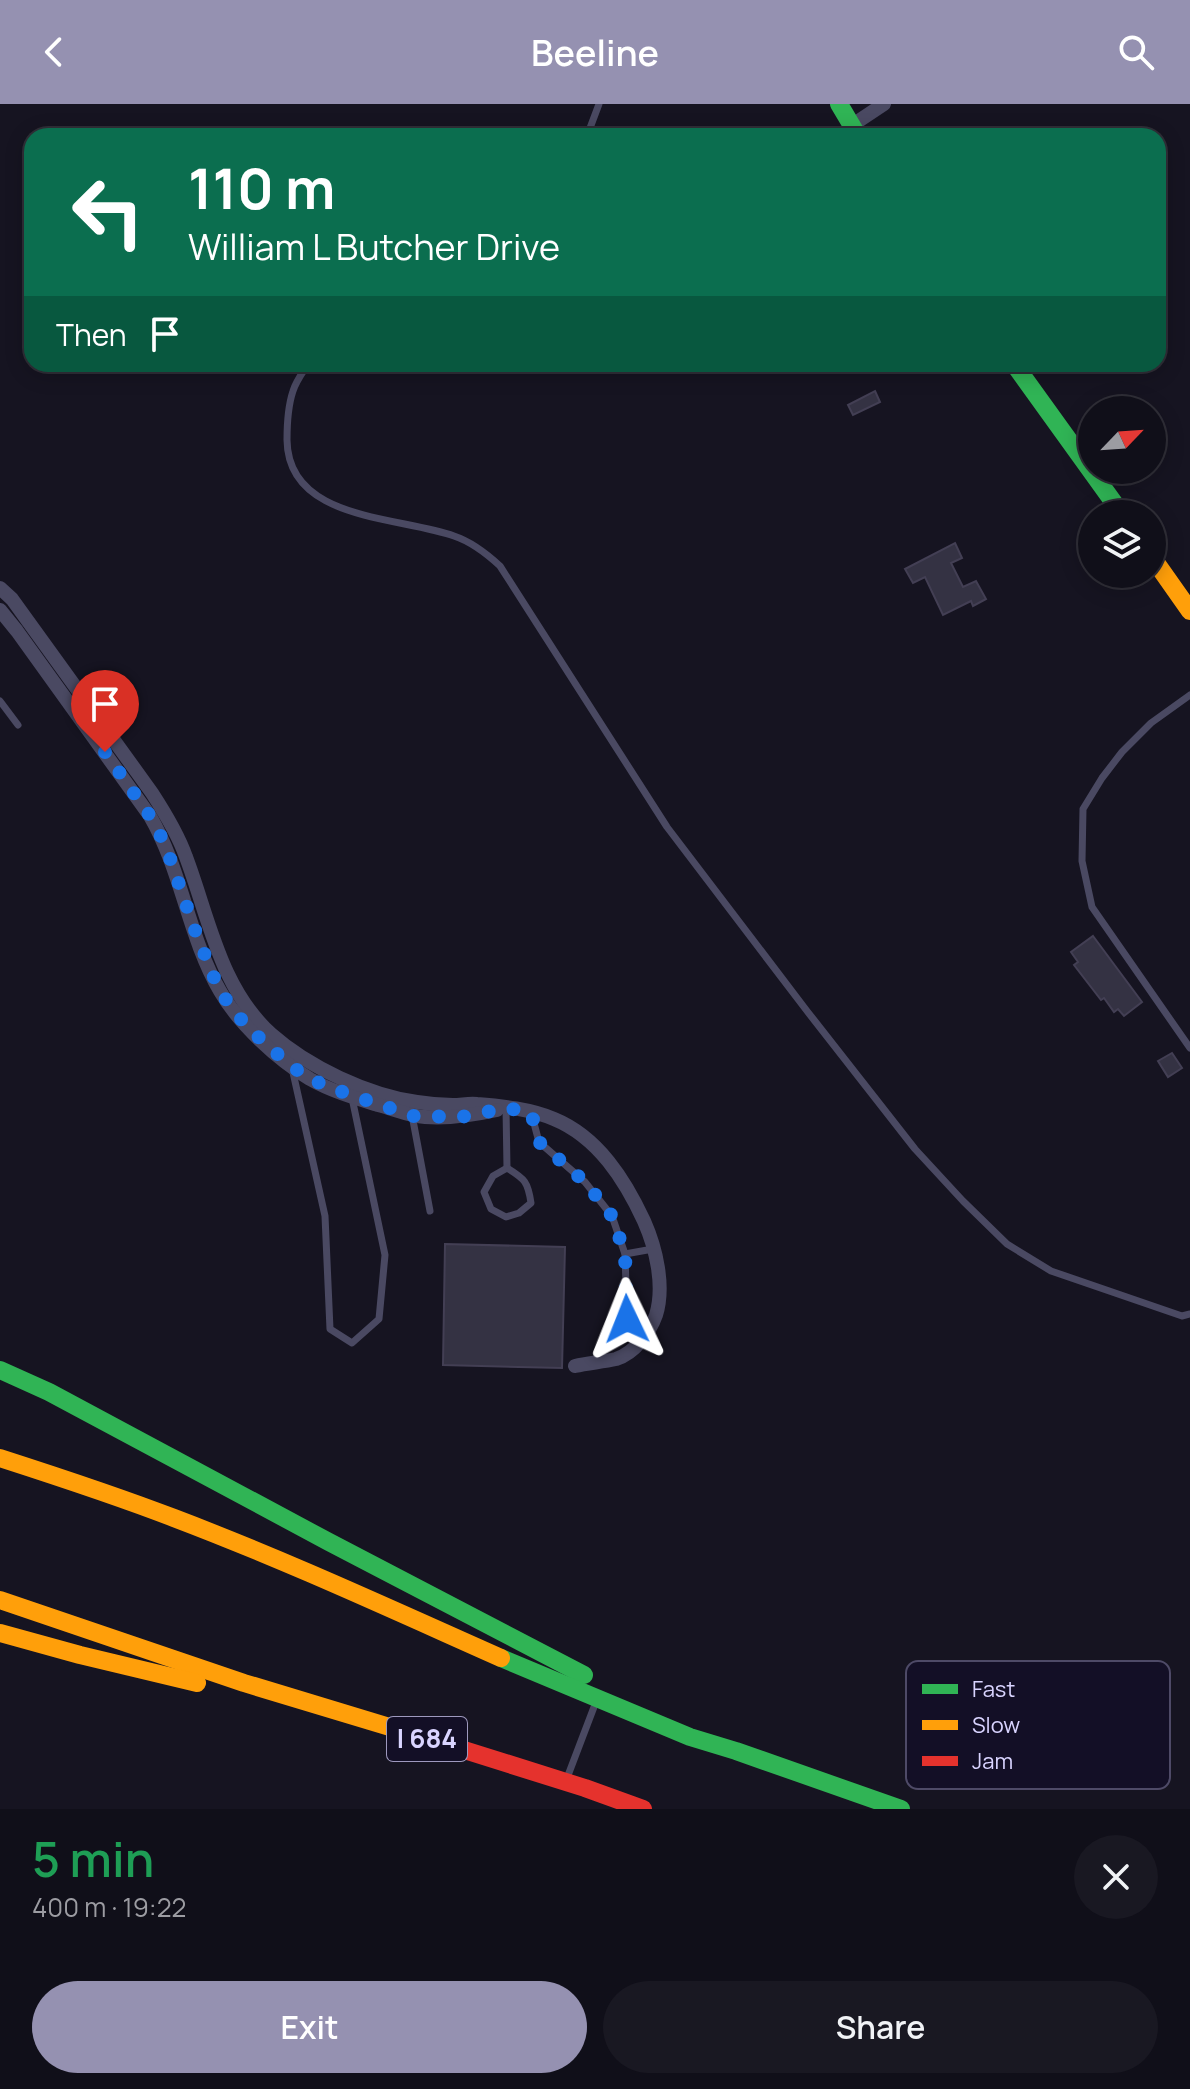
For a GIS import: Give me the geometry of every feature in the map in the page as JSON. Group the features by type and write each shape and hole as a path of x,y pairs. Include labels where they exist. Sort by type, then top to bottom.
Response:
{"main road":[{"path":"839,104 853,128"},
{"path":"1020,372 1112,500"},
{"path":"1166,577 1190,611"},
{"path":"0,1354 49,1392"},
{"path":"0,1370 49,1392 725,1747"},
{"path":"0,1458 106,1492 207,1530 688,1737 901,1809"},
{"path":"0,1600 289,1698"},
{"path":"0,1633 190,1682 289,1698"},
{"name":"I 684","path":"289,1698 366,1719 643,1809"}],"street":[{"path":"858,128 884,104"},
{"path":"0,588 29,622 168,819 185,853 229,978 254,1017 311,1079 352,1097 461,1117 506,1108 531,1112 576,1131 605,1157 630,1193 647,1228 659,1286 658,1307 653,1324 634,1347 617,1358 575,1366"},
{"path":"0,610 150,816 165,844 219,990 237,1015 256,1035 291,1058 395,1098 411,1108"}],"lane":[{"path":"590,128 599,104"},
{"path":"303,372 293,389 287,425 287,452 301,482 320,498 340,508 454,535 481,548 500,566 667,827 915,1149 963,1201 1007,1244 1051,1271 1182,1316 1190,1314"},
{"path":"1190,695 1151,723 1102,778 1083,809 1082,861 1092,907 1190,1048"},
{"path":"0,701 18,725"},
{"path":"291,1058 325,1216 330,1329 352,1343 379,1319 385,1255 348,1081"},
{"path":"411,1108 430,1211"},
{"path":"506,1108 507,1168"},
{"path":"531,1112 539,1142 585,1182 612,1216 625,1254 627,1319"},
{"path":"507,1168 521,1176 529,1186 531,1203 519,1213 506,1217 491,1209 484,1192 493,1176 507,1168"},
{"path":"625,1254 653,1249"},
{"path":"565,1783 598,1699"}],"building":[{"path":"875,391 880,402 853,415 848,405"},
{"path":"955,543 962,558 951,563 963,587 976,581 986,599 973,606 971,601 943,615 925,577 913,583 905,569"},
{"path":"1093,936 1142,1002 1124,1016 1118,1009 1114,1012 1104,998 1101,1000 1074,965 1078,962 1071,952"},
{"path":"1172,1053 1182,1068 1168,1077 1158,1061"},
{"path":"445,1244 565,1247 562,1368 443,1365"}],"traffic: fast":[{"path":"839,104 853,128"},
{"path":"1020,372 1112,500"},
{"path":"0,1370 49,1392 584,1675"},
{"path":"501,1658 690,1737 901,1809"}],"traffic: slow":[{"path":"1166,577 1190,611"},
{"path":"0,1458 215,1534 501,1658"},
{"path":"0,1600 244,1683 426,1738"},
{"path":"0,1633 197,1683"}],"traffic: jam":[{"path":"426,1738 643,1809"}],"route":[{"path":"105,752 156,826 178,876 209,968 219,990 237,1015 291,1066 311,1079 352,1097 413,1116 461,1117 506,1108 531,1112 539,1142 585,1182 612,1216 625,1254 627,1319"}]}
